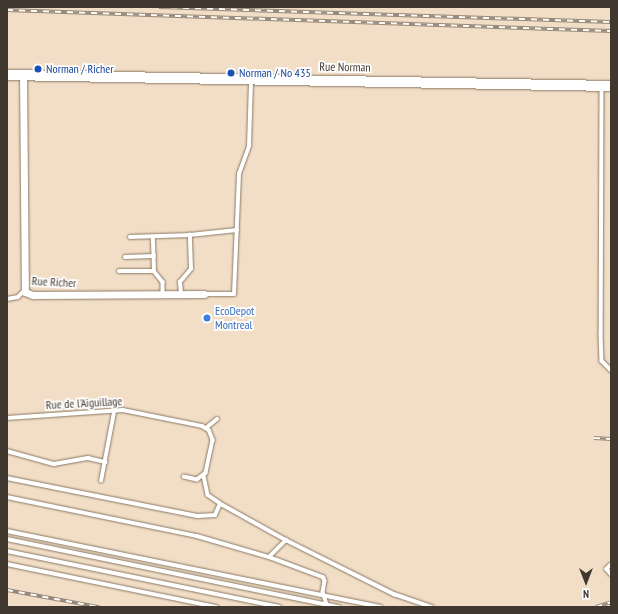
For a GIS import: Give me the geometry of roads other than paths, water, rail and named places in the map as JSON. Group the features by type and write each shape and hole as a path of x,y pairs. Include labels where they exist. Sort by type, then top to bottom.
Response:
{"street":[{"name":"Rue Norman","path":"7,75 23,73 607,85"},
{"name":"Rue Richer","path":"23,73 24,291 32,295 204,294"}],"lane":[{"path":"204,294 234,294 239,174 249,146 250,78"},
{"path":"607,85 601,334 602,361 611,370"},
{"path":"130,237 190,235 237,230"},
{"path":"181,294 180,282 191,270 190,235"},
{"path":"153,237 154,271 163,282 163,294"},
{"path":"125,257 154,256"},
{"path":"119,271 154,271"},
{"path":"7,299 18,297 24,291"},
{"name":"Rue de l'Aiguillage","path":"7,418 128,411 206,428"},
{"path":"101,481 106,462 114,412"},
{"path":"217,419 206,428 213,440 204,476 208,495 220,504 286,540 394,594 432,607"},
{"path":"7,451 54,464 88,458 106,462"},
{"path":"184,478 197,480 204,476"},
{"path":"7,478 198,516 214,515 220,504"},
{"path":"7,497 197,536 269,557 323,577 325,596 328,606"},
{"path":"7,531 380,607"},
{"path":"7,539 328,606 339,607"},
{"path":"269,557 286,540"},
{"path":"7,551 278,607"},
{"path":"7,564 218,607"},
{"path":"611,565 607,569 611,574"}],"railway":[{"path":"159,7 611,22"},
{"path":"7,10 611,31"},
{"path":"594,438 611,439"},
{"path":"7,590 99,607"},
{"path":"596,607 611,602"}],"place":[{"name":"Norman / Richer","path":"38,69"},
{"name":"Norman / No 435","path":"231,73"},
{"name":"EcoDepot Montreal","path":"207,318"}]}
